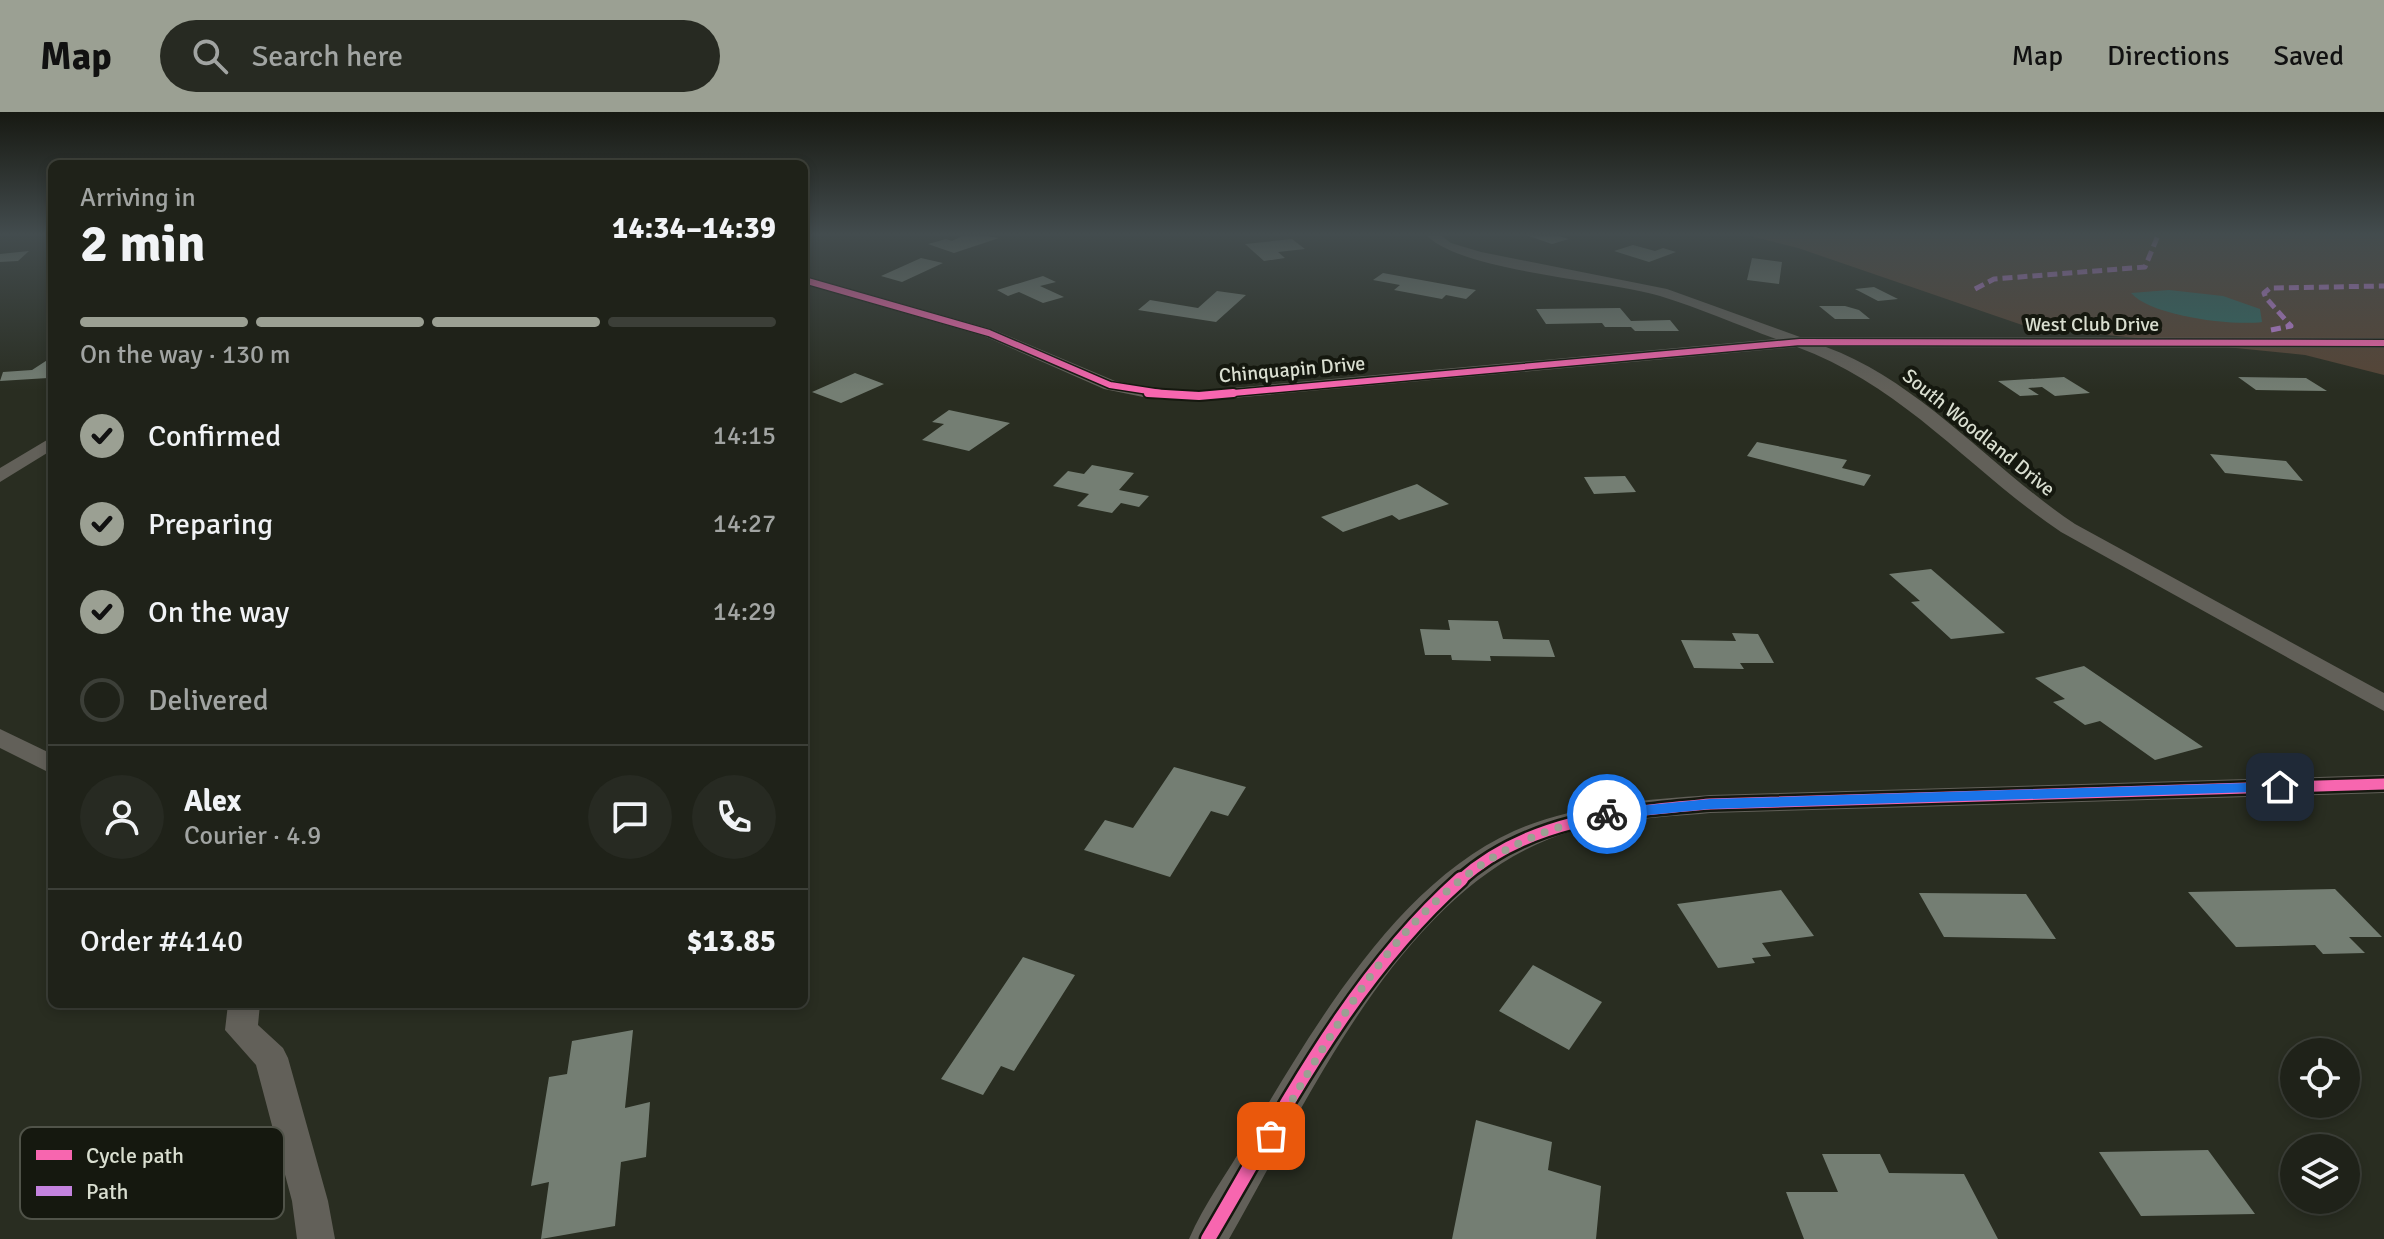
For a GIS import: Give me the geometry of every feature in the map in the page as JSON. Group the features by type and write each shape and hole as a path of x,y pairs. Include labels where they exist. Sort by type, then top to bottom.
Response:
{"street":[{"name":"Chinquapin Drive","path":"824,286 989,333 1110,385 1153,394 1209,395 1800,342"},
{"name":"South Woodland Drive","path":"1630,286 1662,292 1800,342 1861,370 1913,402 2035,506 2068,528 2384,703"},
{"name":"West Club Drive","path":"1800,342 2384,343"},
{"path":"0,476 48,445"},
{"path":"0,737 48,763"},
{"path":"1208,1239 1333,1033 1387,953 1441,893 1519,840 1600,814 1710,804 2384,784"},
{"path":"244,1008 241,1030 271,1058 310,1201 316,1239"}],"shaded area":[{"path":"1907,286 2384,286 2384,375 2305,355 2028,327"}],"water":[{"path":"2169,290 2223,296 2260,309 2262,322 2192,318 2156,308 2131,293"}],"building":[{"path":"1011,286 1042,286 1064,297 1043,303 1019,292 1008,296 997,290"},
{"path":"1399,286 1452,286 1476,290 1466,299 1446,295 1442,299 1394,290"},
{"path":"1874,287 1898,299 1878,301 1855,289"},
{"path":"1217,291 1246,295 1216,322 1138,310 1150,300 1198,308"},
{"path":"1819,306 1845,306 1859,310 1870,319 1835,319"},
{"path":"1620,308 1631,321 1670,320 1679,331 1635,331 1631,327 1605,327 1602,323 1546,324 1536,309"},
{"path":"48,360 48,378 0,381 3,372 32,370"},
{"path":"855,373 884,384 841,403 812,392"},
{"path":"2064,377 2090,393 2055,396 2042,387 2028,388 2039,395 2020,396 1998,381"},
{"path":"2238,377 2306,378 2327,391 2256,390"},
{"path":"949,410 1010,423 969,451 922,440 944,424 932,422"},
{"path":"1757,442 1847,460 1842,468 1871,475 1864,486 1747,456"},
{"path":"2210,454 2286,461 2303,481 2225,473"},
{"path":"1092,465 1134,473 1119,490 1149,496 1139,507 1121,503 1112,513 1077,506 1089,494 1053,486 1068,471 1084,474"},
{"path":"1625,476 1636,492 1594,494 1584,477"},
{"path":"1417,484 1449,504 1399,520 1392,515 1343,532 1321,517"},
{"path":"1931,569 2005,633 1951,639 1911,602 1920,601 1889,574"},
{"path":"1448,620 1498,621 1503,639 1549,640 1555,657 1490,656 1491,661 1452,660 1451,655 1425,655 1420,629 1450,630"},
{"path":"1732,633 1758,634 1774,663 1740,663 1744,669 1694,668 1681,640 1736,641"},
{"path":"2084,666 2203,747 2155,760 2100,721 2085,725 2053,702 2065,699 2035,678"},
{"path":"1174,767 1246,787 1228,816 1211,811 1170,877 1084,850 1105,820 1133,828"},
{"path":"2335,889 2382,937 2349,937 2365,953 2323,954 2315,945 2236,947 2188,892"},
{"path":"1781,890 1814,936 1762,943 1771,956 1752,958 1755,963 1718,968 1677,904"},
{"path":"1919,893 2026,894 2056,939 1944,937"},
{"path":"1023,957 1075,975 1014,1071 1001,1066 983,1095 941,1079"},
{"path":"1533,965 1602,1002 1569,1050 1499,1011"},
{"path":"633,1030 625,1108 650,1102 646,1157 621,1162 615,1226 541,1239 549,1182 531,1186 549,1077 567,1074 572,1041"},
{"path":"1476,1120 1552,1142 1548,1170 1601,1186 1596,1239 1452,1239"},
{"path":"2208,1150 2255,1214 2141,1216 2099,1152"},
{"path":"1822,1154 1880,1154 1889,1173 1964,1174 1998,1239 1804,1239 1786,1192 1838,1192"}],"marked path":[{"path":"1975,289 1981,286"},
{"path":"2271,330 2291,326 2266,298 2264,293 2270,288 2384,286"}],"cycle path":[{"path":"824,286 989,333 1110,385 1153,394 1199,396 1800,342 2384,343"},
{"path":"1208,1239 1305,1074 1382,961 1425,911 1471,870 1520,840 1542,831 1613,814 1710,804 2384,784"}],"way so far":[{"path":"1271,1136 1333,1033 1387,953 1441,893 1519,840 1607,814"}],"route":[{"path":"1607,814 1710,804 2280,787"}]}
